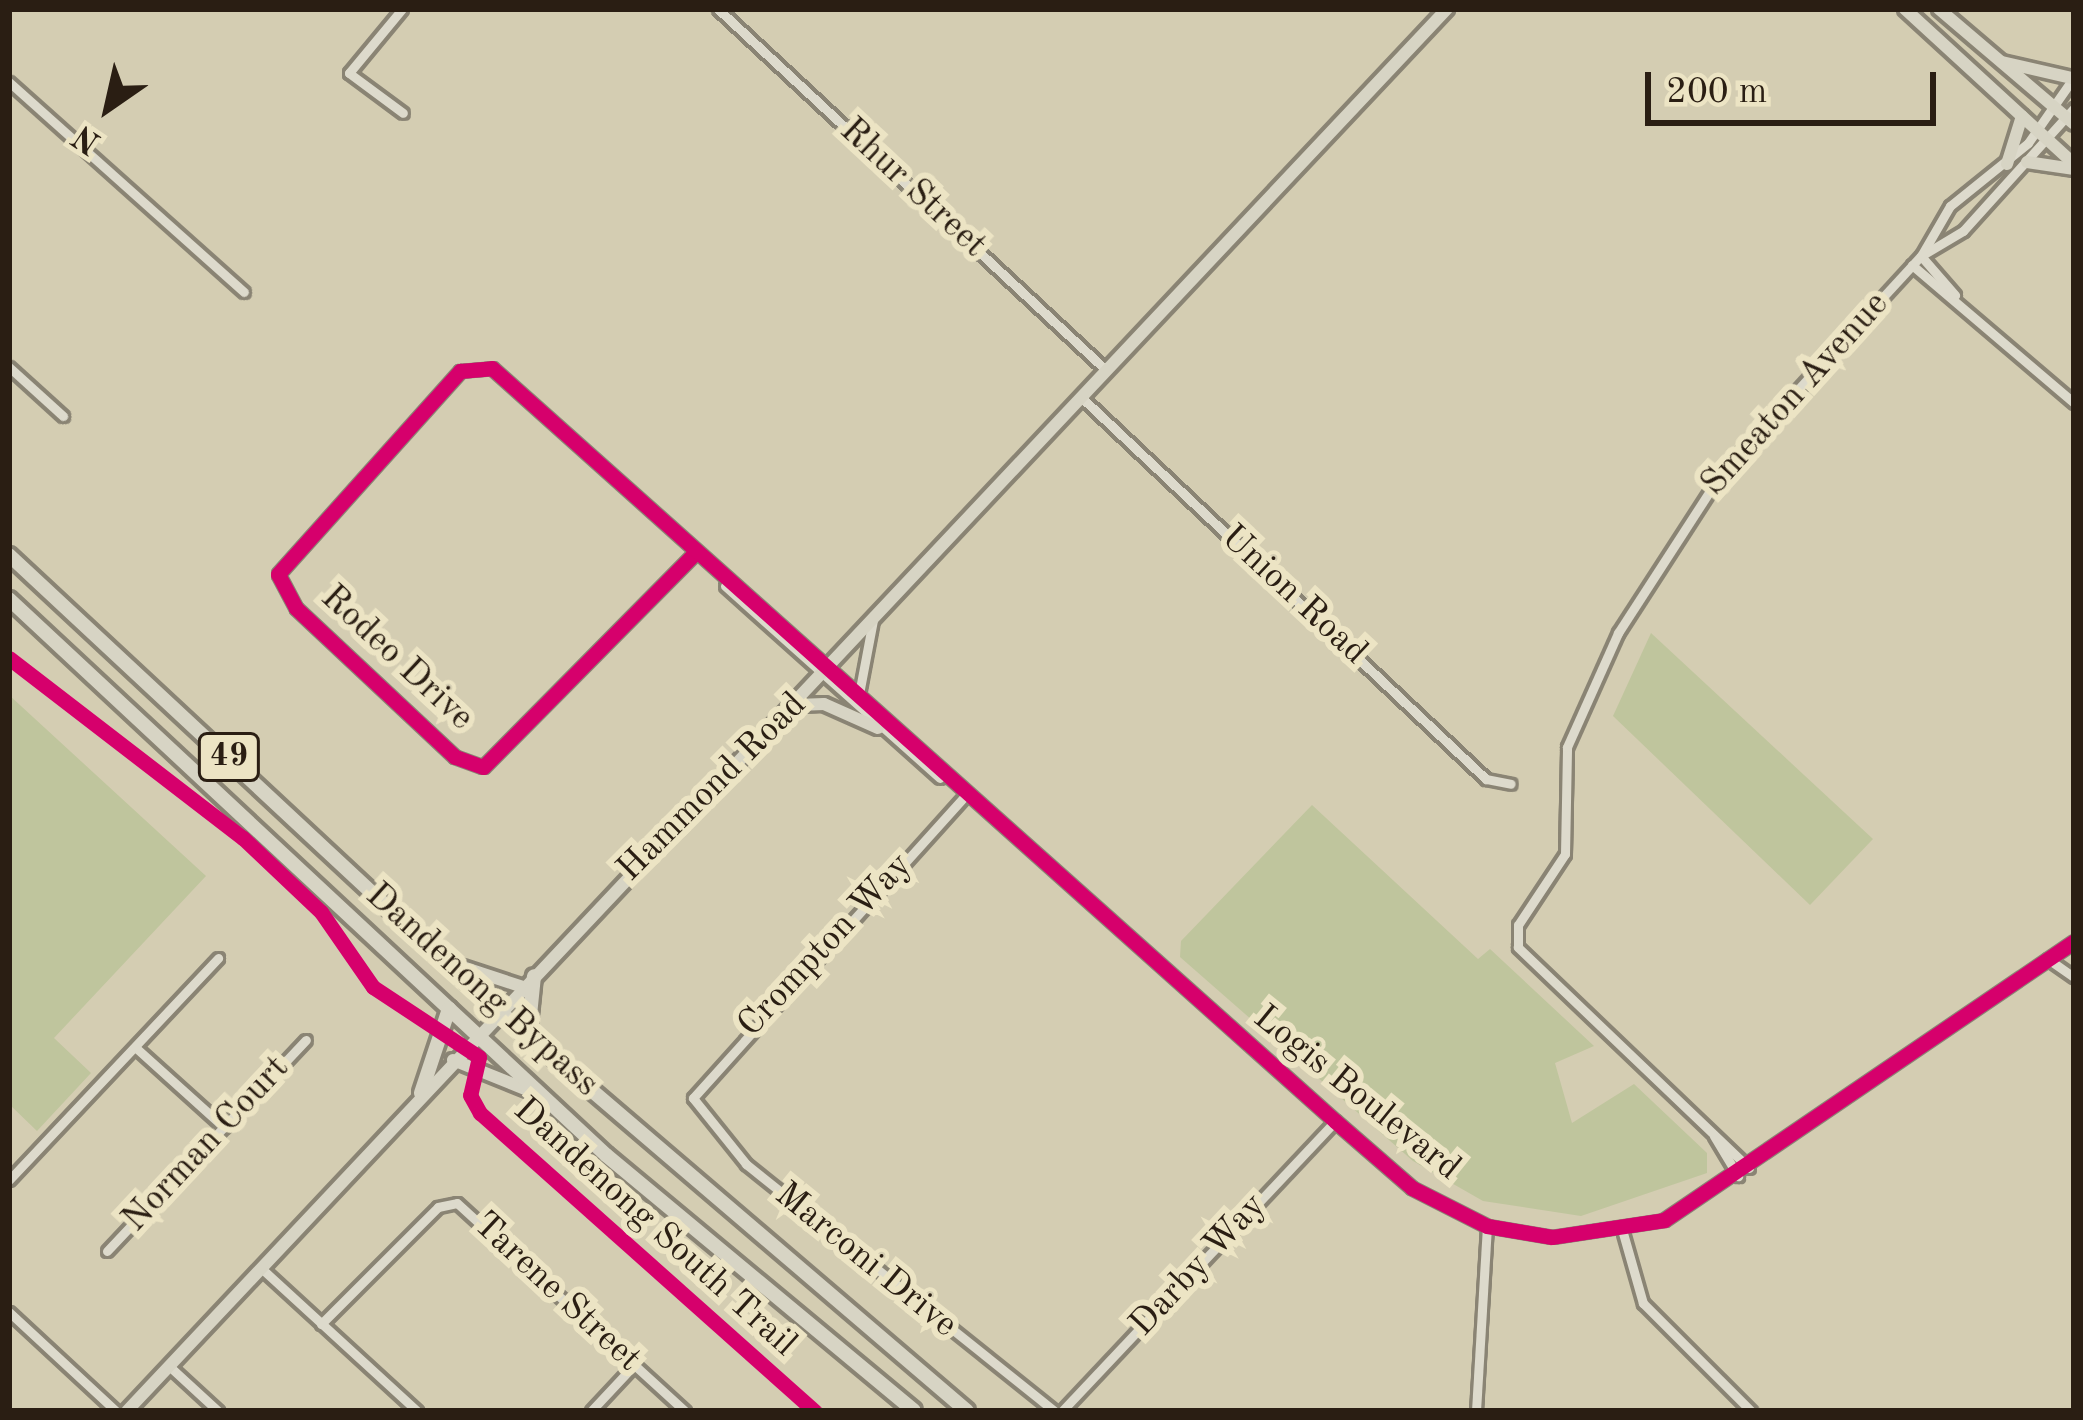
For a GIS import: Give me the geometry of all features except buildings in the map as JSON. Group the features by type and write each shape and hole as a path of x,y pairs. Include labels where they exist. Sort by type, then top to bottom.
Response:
{"highway":[{"name":"Dandenong Bypass","path":"9,555 500,1012 967,1411"},
{"name":"Dandenong Bypass","path":"9,599 544,1098 914,1411"},
{"path":"528,981 528,1036"},
{"path":"421,1093 449,1009"}],"main road":[{"name":"Hammond Road","path":"127,1411 421,1093 797,705 1447,9"},
{"path":"1905,9 2074,167"},
{"path":"1940,9 2071,116"},
{"path":"2001,62 2073,77"},
{"path":"2007,164 2022,116"},
{"path":"2027,162 2074,167"},
{"path":"797,705 824,704 878,728"},
{"path":"446,962 528,981"},
{"path":"453,1060 544,1098"}],"street":[{"path":"402,9 349,73 403,112"},
{"name":"Rhur Street","path":"718,9 1106,370"},
{"path":"2042,134 2051,103 2073,77"},
{"path":"9,82 244,292"},
{"path":"2042,134 2071,116"},
{"name":"Smeaton Avenue","path":"1917,260 1955,238 2027,162 2042,134"},
{"name":"Smeaton Avenue","path":"1749,1168 1522,952 1515,933 1564,854 1567,747 1649,578 1761,424 1917,260 1950,206 2042,134"},
{"path":"1917,260 2074,403"},
{"name":"Rodeo Drive","path":"695,553 483,767 455,757 296,608 278,574 472,364 503,376 711,567 825,673"},
{"path":"9,367 62,416"},
{"name":"Union Road","path":"1081,397 1486,779 1510,784"},
{"path":"859,694 873,620"},
{"name":"Logis Boulevard","path":"825,673 859,694 960,793"},
{"name":"Logis Boulevard","path":"825,673 878,728 960,793 1412,1188 1487,1226 1552,1238 1623,1232 1738,1176 2048,959 2072,947"},
{"name":"Crompton Way","path":"693,1098 960,793"},
{"path":"9,1180 218,958"},
{"path":"2048,959 2074,977"},
{"name":"Norman Court","path":"107,1251 306,1040"},
{"path":"135,1047 224,1127"},
{"name":"Marconi Drive","path":"693,1098 696,1115 746,1164 1058,1411"},
{"name":"Darby Way","path":"1058,1411 1335,1121"},
{"name":"Smeaton Avenue","path":"1711,1131 1738,1176"},
{"name":"Tarene Street","path":"321,1324 452,1202 685,1411"},
{"path":"1476,1411 1487,1226"},
{"path":"1623,1232 1643,1304 1751,1411"},
{"path":"262,1268 417,1411"},
{"path":"9,1312 116,1411"},
{"path":"591,1411 634,1365"},
{"path":"169,1366 218,1411"}],"green space":[{"path":"1651,633 1873,839 1810,905 1613,716"},
{"path":"9,695 206,876 54,1038 91,1073 37,1131 9,1104"},
{"path":"1312,805 1478,959 1490,949 1594,1046 1555,1063 1572,1123 1634,1084 1707,1153 1707,1173 1581,1216 1483,1201 1413,1161 1180,957 1181,941"}],"cycle path":[{"path":"695,553 483,767 455,757 296,608 278,574 460,371 492,368 1412,1188 1487,1226 1552,1237 1664,1220 2074,941"},
{"name":"Dandenong South Trail","path":"9,658 243,838 321,912 373,987 479,1057 470,1095 480,1113 814,1411"}]}
